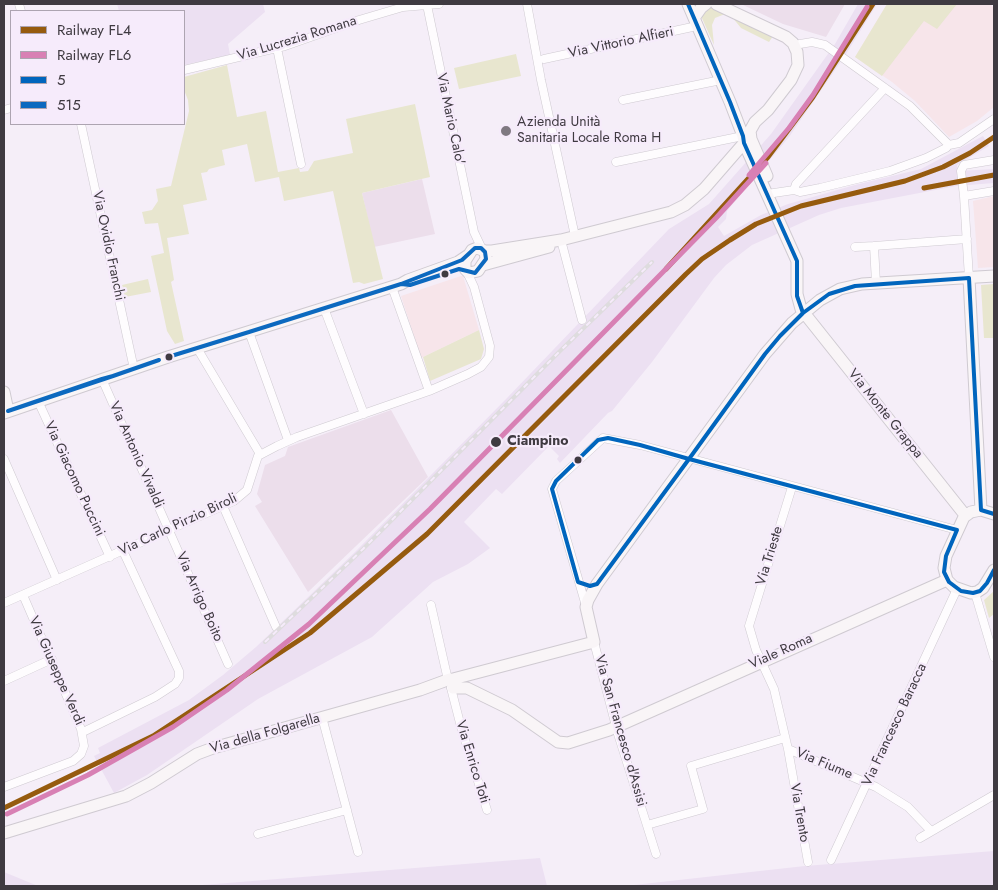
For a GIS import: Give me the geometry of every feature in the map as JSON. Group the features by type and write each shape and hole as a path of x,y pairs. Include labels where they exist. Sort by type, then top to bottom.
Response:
{"street":[{"name":"Via Lucrezia Romana","path":"185,70 277,48 371,16 408,6 439,4"},
{"path":"527,4 541,80 575,236"},
{"path":"688,4 763,176 767,194 797,261 797,294 803,313"},
{"path":"696,22 700,8 706,4"},
{"path":"4,392 6,412 134,368 397,286 408,280 458,262 476,251 492,251 561,240 664,215 680,208 708,186 746,140 751,128 787,87 796,70 798,56 794,45 788,38 716,4"},
{"name":"Via Mario Calo'","path":"427,5 474,232 476,251"},
{"name":"Via Vittorio Alfieri","path":"544,59 696,22"},
{"path":"794,45 812,42 825,45 918,112 949,145"},
{"path":"277,48 301,164"},
{"path":"623,100 721,80"},
{"path":"794,190 796,184 885,88"},
{"path":"730,102 736,110 745,116 763,115"},
{"path":"767,194 794,190 800,192 890,171 926,158 949,145 959,143 994,119"},
{"name":"Via Ovidio Franchi","path":"81,125 134,368"},
{"path":"616,162 746,140"},
{"path":"981,510 967,239 961,171 964,165 994,160"},
{"path":"964,194 994,191"},
{"path":"855,247 967,239"},
{"path":"397,286 410,285 457,270 473,269 542,249 561,240"},
{"path":"561,240 582,320"},
{"path":"874,246 876,283"},
{"path":"197,348 260,454 288,440 428,391 481,367 489,357 490,346 474,287 473,269 465,262 476,251"},
{"path":"473,269 486,259 476,251"},
{"path":"586,608 588,600 597,584 770,348 803,313 822,298 836,291 855,286 994,276"},
{"path":"397,286 428,391"},
{"path":"324,308 364,414"},
{"name":"Via Monte Grappa","path":"803,313 965,515"},
{"path":"249,332 288,440"},
{"name":"Via Antonio Vivaldi","path":"102,379 169,530"},
{"name":"Via Giacomo Puccini","path":"38,401 110,557"},
{"name":"Via San Francesco d'Assisi","path":"656,854 616,726 586,608 552,492 553,486 563,474 603,438 640,445 689,459"},
{"name":"Via Carlo Pirzio Biroli","path":"4,602 110,557 237,499 245,492 260,454"},
{"path":"4,459 57,580"},
{"path":"689,459 957,530"},
{"name":"Via Trieste","path":"749,626 792,487"},
{"path":"223,506 276,627"},
{"path":"994,514 981,510 965,515 957,530 944,565 947,580 957,589 968,593 976,592 985,586 994,570"},
{"name":"Via Arrigo Boito","path":"169,530 228,664"},
{"path":"83,732 155,697 175,684 179,678 179,671 123,551"},
{"name":"Viale Roma","path":"467,688 512,710 558,742 568,744 616,726 947,580"},
{"path":"578,582 590,586 597,584"},
{"name":"Via Francesco Baracca","path":"831,860 957,589"},
{"path":"976,592 994,657"},
{"name":"Via Giuseppe Verdi","path":"4,787 70,762 78,757 84,749 83,732 23,595"},
{"name":"Via Enrico Toti","path":"431,605 442,656 487,810"},
{"name":"Via Trento","path":"749,626 756,650 774,689 788,749 808,862"},
{"path":"451,684 466,676 594,642"},
{"path":"4,681 52,659"},
{"path":"466,676 464,683 467,688"},
{"path":"451,684 467,688"},
{"name":"Via della Folgarella","path":"4,833 126,796 194,756 213,748 420,690 451,684"},
{"path":"322,717 358,852"},
{"path":"647,825 703,809 691,766 785,738"},
{"name":"Via Fiume","path":"788,749 868,783 908,807 931,831"},
{"path":"920,838 994,795"},
{"path":"258,834 347,810"}],"shaded area":[{"path":"117,4 263,4 265,12 228,44 230,55 185,65 185,10 119,10"},
{"path":"741,4 845,4 826,37 783,24"},
{"path":"858,4 877,4 846,54 789,137 727,211 726,219 718,227 724,236 761,215 788,204 921,169 983,136 989,146 957,165 958,171 994,169 994,183 956,186 841,208 819,215 752,245 726,265 714,278 652,362 612,411 560,463 557,459 559,456 549,446 502,494 496,489 464,522 490,548 468,564 433,582 372,637 258,699 147,775 114,793 94,756 100,753 98,748 189,700 223,675 256,647 354,553 507,398 669,229 709,204 771,134 835,44"},
{"path":"887,4 990,4 994,8 994,107 977,121 949,137 915,101 892,82 855,57"},
{"path":"887,4 957,4 937,29 924,21 882,76 855,57"},
{"path":"710,7 725,14 715,18 712,25 714,45 701,16 701,13"},
{"path":"732,17 773,36 769,42 741,28"},
{"path":"516,54 521,76 459,89 454,68"},
{"path":"227,65 237,117 266,111 278,172 299,168 300,172 308,171 314,161 353,153 346,119 415,104 430,177 362,193 383,279 364,284 359,282 353,283 333,191 284,201 279,177 255,182 247,144 222,150 225,165 201,173 207,200 183,205 189,234 167,238 174,280 171,282 184,341 175,344 167,331 151,256 164,253 158,223 145,224 142,212 152,210 158,201 156,189 171,186 189,111 185,92 185,77"},
{"path":"422,179 435,234 374,247 362,193"},
{"path":"994,196 994,267 978,268 973,201"},
{"path":"463,276 479,330 421,358 401,296"},
{"path":"148,279 151,292 125,297 122,285"},
{"path":"994,284 994,338 984,338 981,285"},
{"path":"479,330 484,349 481,359 430,381 423,357"},
{"path":"391,410 428,477 308,592 255,506 262,502 257,494 265,465 285,456 288,447"},
{"path":"994,591 994,614 989,618 984,600"},
{"path":"994,851 994,886 625,886 805,866"},
{"path":"540,858 547,886 190,886"},
{"path":"4,872 38,886 4,886"}],"railway":[{"path":"265,642 363,549 560,351 652,262"}],"rail line":[{"name":"FL4","path":"666,269 768,157 813,97 873,4"},
{"name":"FL6","path":"749,175 789,128 813,95 867,7"},
{"name":"FL4","path":"4,808 153,736 310,633 427,534 686,274 702,259 730,240 756,224 801,206 905,181 943,167 970,153 994,137"},
{"name":"FL6","path":"7,814 88,775 173,727 227,690 309,624 430,509 716,218 766,163"},
{"name":"FL4","path":"924,188 994,175"}],"transit line":[{"name":"5","path":"688,4 730,102 744,143 797,261 797,296 803,313"},
{"name":"515","path":"475,248 481,248 485,252 486,259 475,273 459,269 410,285 401,284 462,260 475,248"},
{"name":"5","path":"689,459 780,336 803,313 829,294 855,286 969,278 981,510 994,514"},
{"name":"515","path":"249,332 401,284"},
{"name":"515","path":"249,332 401,284"},
{"name":"515","path":"168,357 249,332"},
{"name":"515","path":"168,357 249,332"},
{"name":"515","path":"113,376 159,360"},
{"name":"515","path":"113,376 159,360"},
{"name":"515","path":"113,376 8,411 102,379 113,376"},
{"name":"5","path":"608,438 689,459 597,584 590,586 578,582 552,489 556,481 598,440 608,438"},
{"name":"5","path":"689,459 957,530 946,556 944,572 949,582 961,591 973,593 980,591 994,570"}],"place":[{"name":"Azienda Unità Sanitaria Locale Roma H","path":"506,131"},
{"name":"Ciampino","path":"496,442"}]}
